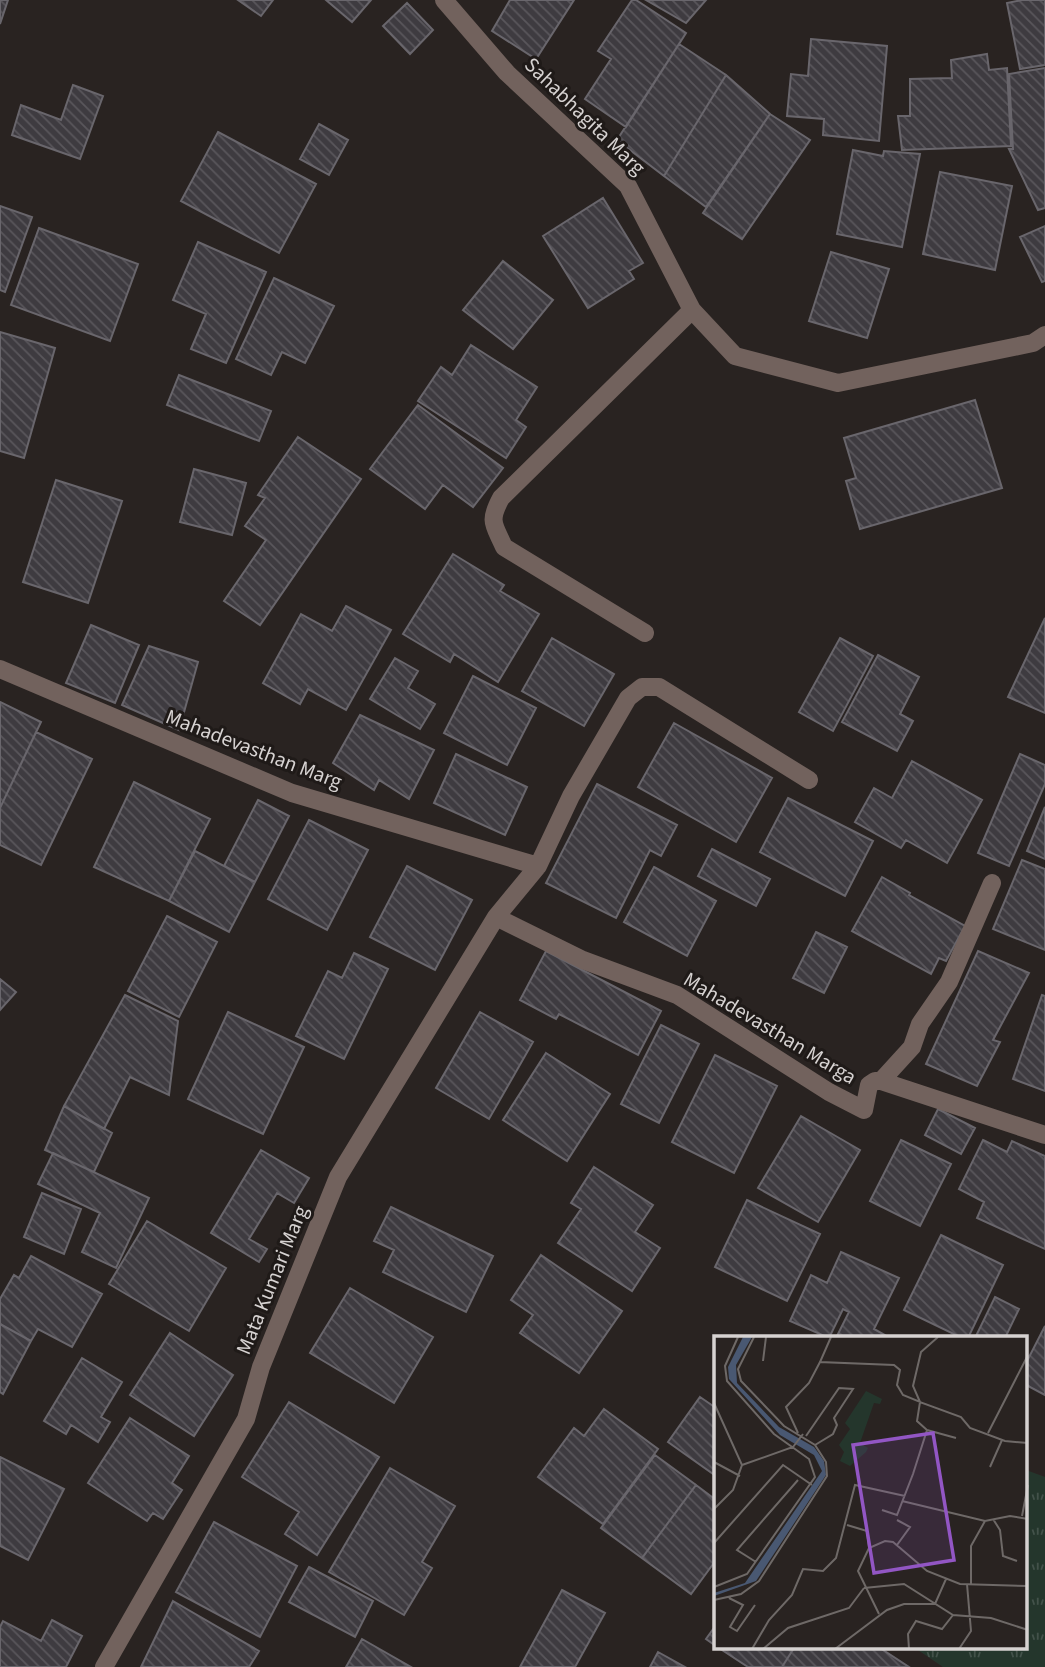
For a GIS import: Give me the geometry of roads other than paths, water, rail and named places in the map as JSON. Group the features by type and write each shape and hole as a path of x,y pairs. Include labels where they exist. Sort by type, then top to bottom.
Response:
{"street":[{"name":"Sahabhagita Marg","path":"444,0 507,74 628,186 692,310 735,356 838,383 1033,344 1045,335"},
{"path":"645,633 504,547 492,514 501,498 692,310"},
{"name":"Mahadevasthan Marg","path":"0,669 292,793 538,866"},
{"name":"Mata Kumari Marg","path":"104,1667 246,1419 261,1367 338,1177 496,917 538,866 571,796 628,698 642,687 659,687 809,780"},
{"path":"881,1081 912,1047 920,1024 949,982 992,883"},
{"name":"Mahadevasthan Marga","path":"496,917 583,960 677,995 829,1092 864,1110 869,1084 881,1081 1045,1135"}]}
